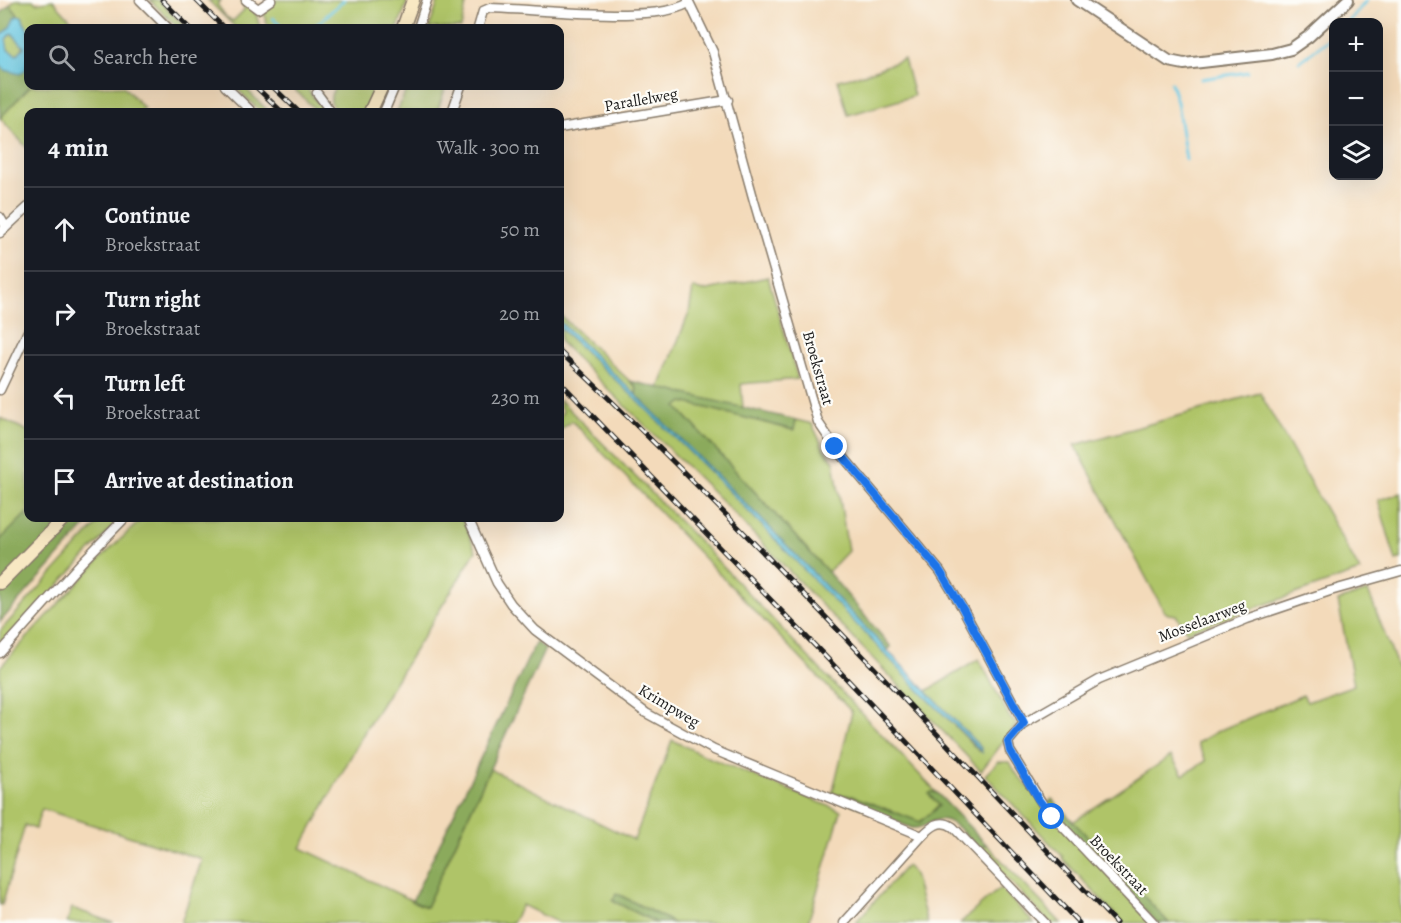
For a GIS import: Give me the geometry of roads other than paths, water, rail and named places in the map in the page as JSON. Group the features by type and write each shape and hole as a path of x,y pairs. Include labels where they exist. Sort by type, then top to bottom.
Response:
{"main road":[{"path":"404,24 413,0"},
{"path":"372,108 380,90"},
{"path":"0,583 60,522"}],"street":[{"path":"140,0 164,24"},
{"path":"246,0 258,9 271,0"},
{"path":"419,24 427,0"},
{"path":"1077,0 1169,61 1184,64 1272,54 1291,49 1308,37 1348,0"},
{"path":"479,24 483,11 490,8 582,14 645,13 675,11 688,2"},
{"name":"Broekstraat","path":"688,2 713,52 728,100 754,201 818,422 835,447 940,571 963,609 1024,723 1008,742 1010,751 1038,799 1056,821 1154,923"},
{"path":"229,90 248,108"},
{"path":"386,108 393,90"},
{"path":"453,108 460,90"},
{"path":"317,93 328,108"},
{"name":"Parallelweg","path":"564,127 728,100"},
{"path":"3,230 24,211"},
{"path":"0,216 3,230"},
{"path":"0,390 24,339"},
{"path":"0,652 121,522"},
{"name":"Krimpweg","path":"470,522 497,583 511,604 535,630 646,713 714,750 922,836"},
{"name":"Mosselaarweg","path":"1024,723 1099,680 1159,654 1247,619 1330,591 1401,571"},
{"path":"844,923 922,836 940,822 948,823 1045,923"}],"water":[{"path":"22,16 25,24 24,71 20,74 5,70 0,64 0,37 9,29 15,17","holes":["12,33 24,47 17,55 8,50 6,39"]},
{"path":"564,326 766,524 981,748 982,752 923,694 728,490 564,332"}],"waterway":[{"path":"317,24 344,0"},
{"path":"1351,18 1367,0"},
{"path":"273,18 278,24"},
{"path":"1299,62 1329,39"},
{"path":"1201,79 1248,72"},
{"path":"1171,83 1177,102 1186,160"}],"railway":[{"path":"162,0 186,24"},
{"path":"196,0 220,24"},
{"path":"259,90 278,108"},
{"path":"276,90 295,108"},
{"path":"564,356 703,491 1116,923"},
{"path":"564,386 1079,923"}]}
